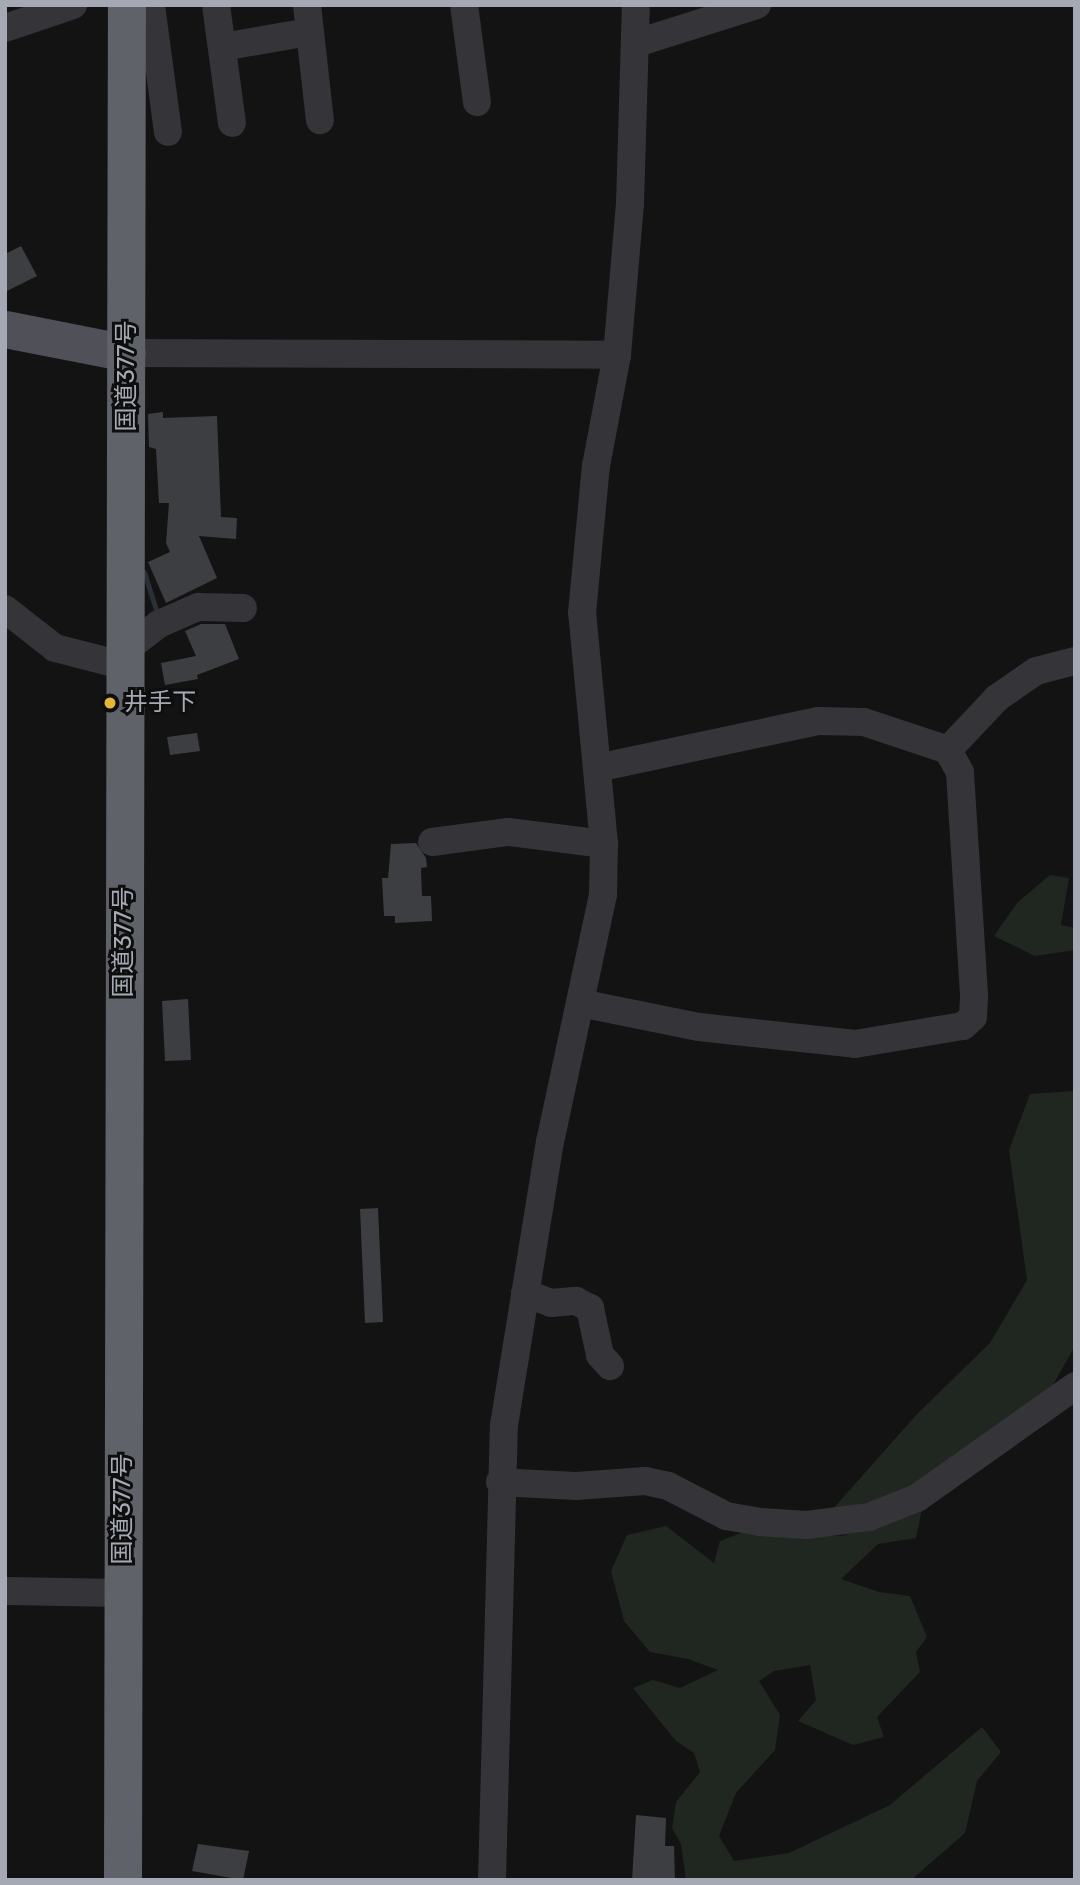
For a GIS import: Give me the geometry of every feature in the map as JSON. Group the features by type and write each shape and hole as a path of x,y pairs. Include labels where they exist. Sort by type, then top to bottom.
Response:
{"highway":[{"name":"国道377号","path":"123,1880 127,5"}],"main road":[{"path":"5,329 127,353"}],"street":[{"path":"5,28 73,5"},
{"path":"150,5 168,132"},
{"path":"216,5 232,123"},
{"path":"464,5 476,69 477,102"},
{"path":"492,1880 500,1482 525,1293 603,894 604,844 582,613 596,466 617,355 630,204 636,5"},
{"path":"636,43 757,5"},
{"path":"222,47 308,19 320,120"},
{"path":"127,353 617,355"},
{"path":"5,609 55,648 125,658 159,624 198,607 243,608"},
{"path":"948,750 997,698 1036,671 1067,666"},
{"path":"580,1003 699,1027 842,1043 891,1041 963,1026 973,1017 974,995 960,772 948,750 864,722 818,721 597,768"},
{"path":"432,842 508,831 604,844"},
{"path":"525,1293 551,1303 576,1301 590,1308 600,1355 610,1366"},
{"path":"500,1482 576,1486 645,1481 668,1486 726,1516 760,1522 807,1525 869,1517 917,1498 1075,1386"},
{"path":"5,1591 123,1593"}],"shaded area":[{"path":"1050,875 1069,878 1061,925 1075,928 1075,950 1035,956 994,936 1017,903"},
{"path":"1075,1091 1075,1346 1049,1392 903,1495 831,1511 917,1414 990,1343 1027,1280 1009,1150 1030,1094"},
{"path":"922,1509 916,1538 878,1544 841,1579 879,1592 910,1596 927,1637 916,1652 920,1672 877,1717 884,1737 853,1745 798,1721 816,1700 810,1665 774,1671 759,1681 780,1715 775,1750 736,1793 719,1836 734,1861 789,1853 890,1805 982,1727 1001,1752 977,1781 965,1833 911,1880 686,1880 681,1844 672,1828 676,1802 700,1772 694,1753 676,1741 633,1688 653,1680 680,1688 718,1670 688,1659 650,1652 624,1621 611,1571 627,1535 666,1526 714,1563 720,1541 741,1533 842,1536"}],"building":[{"path":"21,246 37,276 5,292 5,254"},
{"path":"163,412 163,418 217,416 221,517 237,518 236,539 199,536 217,578 166,603 148,562 170,552 166,543 169,503 159,503 156,449 149,447 148,414"},
{"path":"201,624 225,624 239,659 197,675 198,679 165,685 161,663 196,656 185,631"},
{"path":"197,733 200,751 170,755 167,737"},
{"path":"416,843 426,858 427,867 421,868 422,896 431,896 432,921 395,923 395,916 384,916 382,878 388,878 391,844"},
{"path":"188,999 191,1060 165,1061 162,1001"},
{"path":"378,1208 383,1322 365,1323 360,1209"},
{"path":"636,1815 666,1818 665,1846 674,1846 675,1880 632,1880"},
{"path":"198,1844 249,1851 243,1880 192,1871"}],"waterway":[{"path":"144,572 158,616"}],"place":[{"name":"井手下","path":"110,703"}]}
